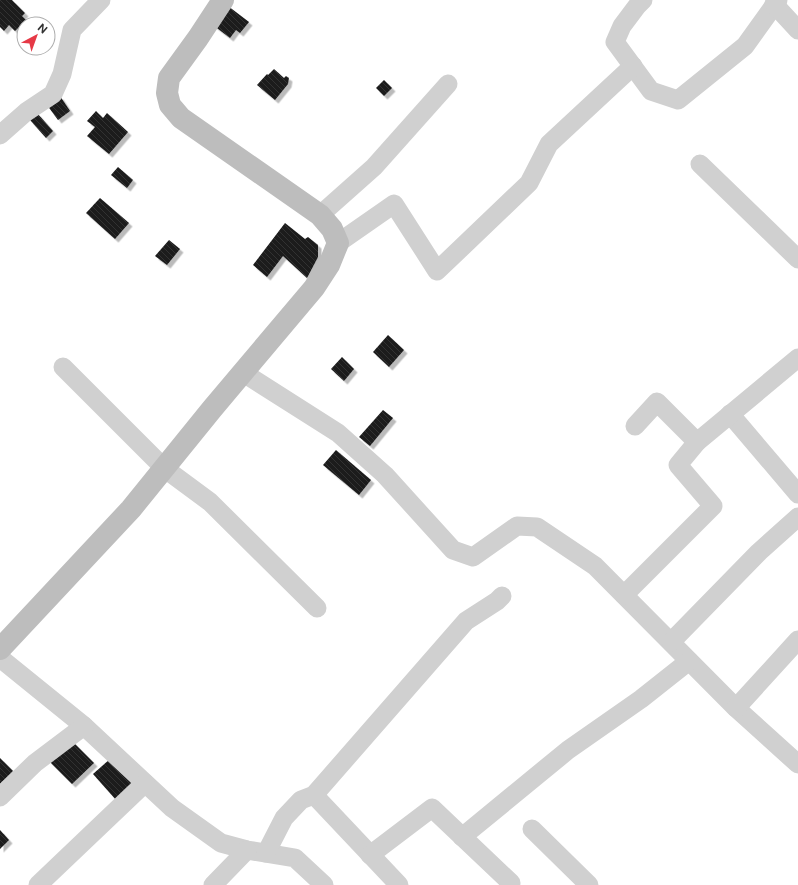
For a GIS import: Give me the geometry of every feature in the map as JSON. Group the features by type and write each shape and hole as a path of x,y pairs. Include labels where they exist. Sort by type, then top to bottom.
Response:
{"street":[{"path":"0,136 26,112 53,94 62,74 72,30 101,0"},
{"path":"223,0 169,78 167,93 170,105 181,118 320,214 332,228 338,243"},
{"path":"643,0 622,26 615,42 651,91 678,100 745,46 776,2 798,30"},
{"path":"0,649 131,509 242,372 314,288 329,265 338,243 394,204 437,271 528,183 549,144 633,66"},
{"path":"320,214 374,167 448,84"},
{"path":"700,164 798,259"},
{"path":"624,595 713,506 678,465 697,442 798,358"},
{"path":"63,367 164,468 210,502 317,608"},
{"path":"242,372 338,433 385,476 453,550 473,557 517,526 537,527 595,566 736,708 796,759"},
{"path":"635,426 657,402 697,442"},
{"path":"730,414 798,494"},
{"path":"671,642 759,552 798,517"},
{"path":"266,853 284,818 301,800 314,795 466,620 498,601 502,596"},
{"path":"736,708 798,640"},
{"path":"0,658 84,726 172,808 221,842 247,850 295,858 324,885"},
{"path":"462,836 568,750 641,699 689,660"},
{"path":"0,796 36,763 84,726"},
{"path":"38,885 145,783"},
{"path":"314,795 399,885"},
{"path":"370,855 432,808 511,883"},
{"path":"532,829 590,885"},
{"path":"213,885 247,850"}],"building":[{"path":"0,0 12,0 25,13 22,16 16,16 15,31 9,25 4,31 0,27"},
{"path":"228,6 249,22 240,33 236,30 230,38 213,25"},
{"path":"274,69 284,78 286,76 289,78 288,84 275,100 257,85"},
{"path":"384,80 392,88 384,96 376,88"},
{"path":"60,96 70,111 58,120 47,105"},
{"path":"96,111 103,118 107,113 128,132 109,154 87,136 95,127 87,121"},
{"path":"37,113 53,131 46,138 30,120"},
{"path":"118,167 133,180 127,188 111,175"},
{"path":"100,198 129,223 115,239 86,213"},
{"path":"285,223 305,239 308,237 318,245 318,257 307,278 283,256 267,277 253,265"},
{"path":"169,240 180,249 167,265 155,256"},
{"path":"388,335 404,350 389,367 373,352"},
{"path":"342,357 354,369 344,381 331,369"},
{"path":"383,410 393,418 370,446 359,437"},
{"path":"336,450 371,480 359,495 323,465"},
{"path":"70,739 94,763 72,784 48,760"},
{"path":"0,758 13,771 0,784"},
{"path":"110,759 134,786 117,801 93,774"},
{"path":"0,830 9,840 0,849"}]}
